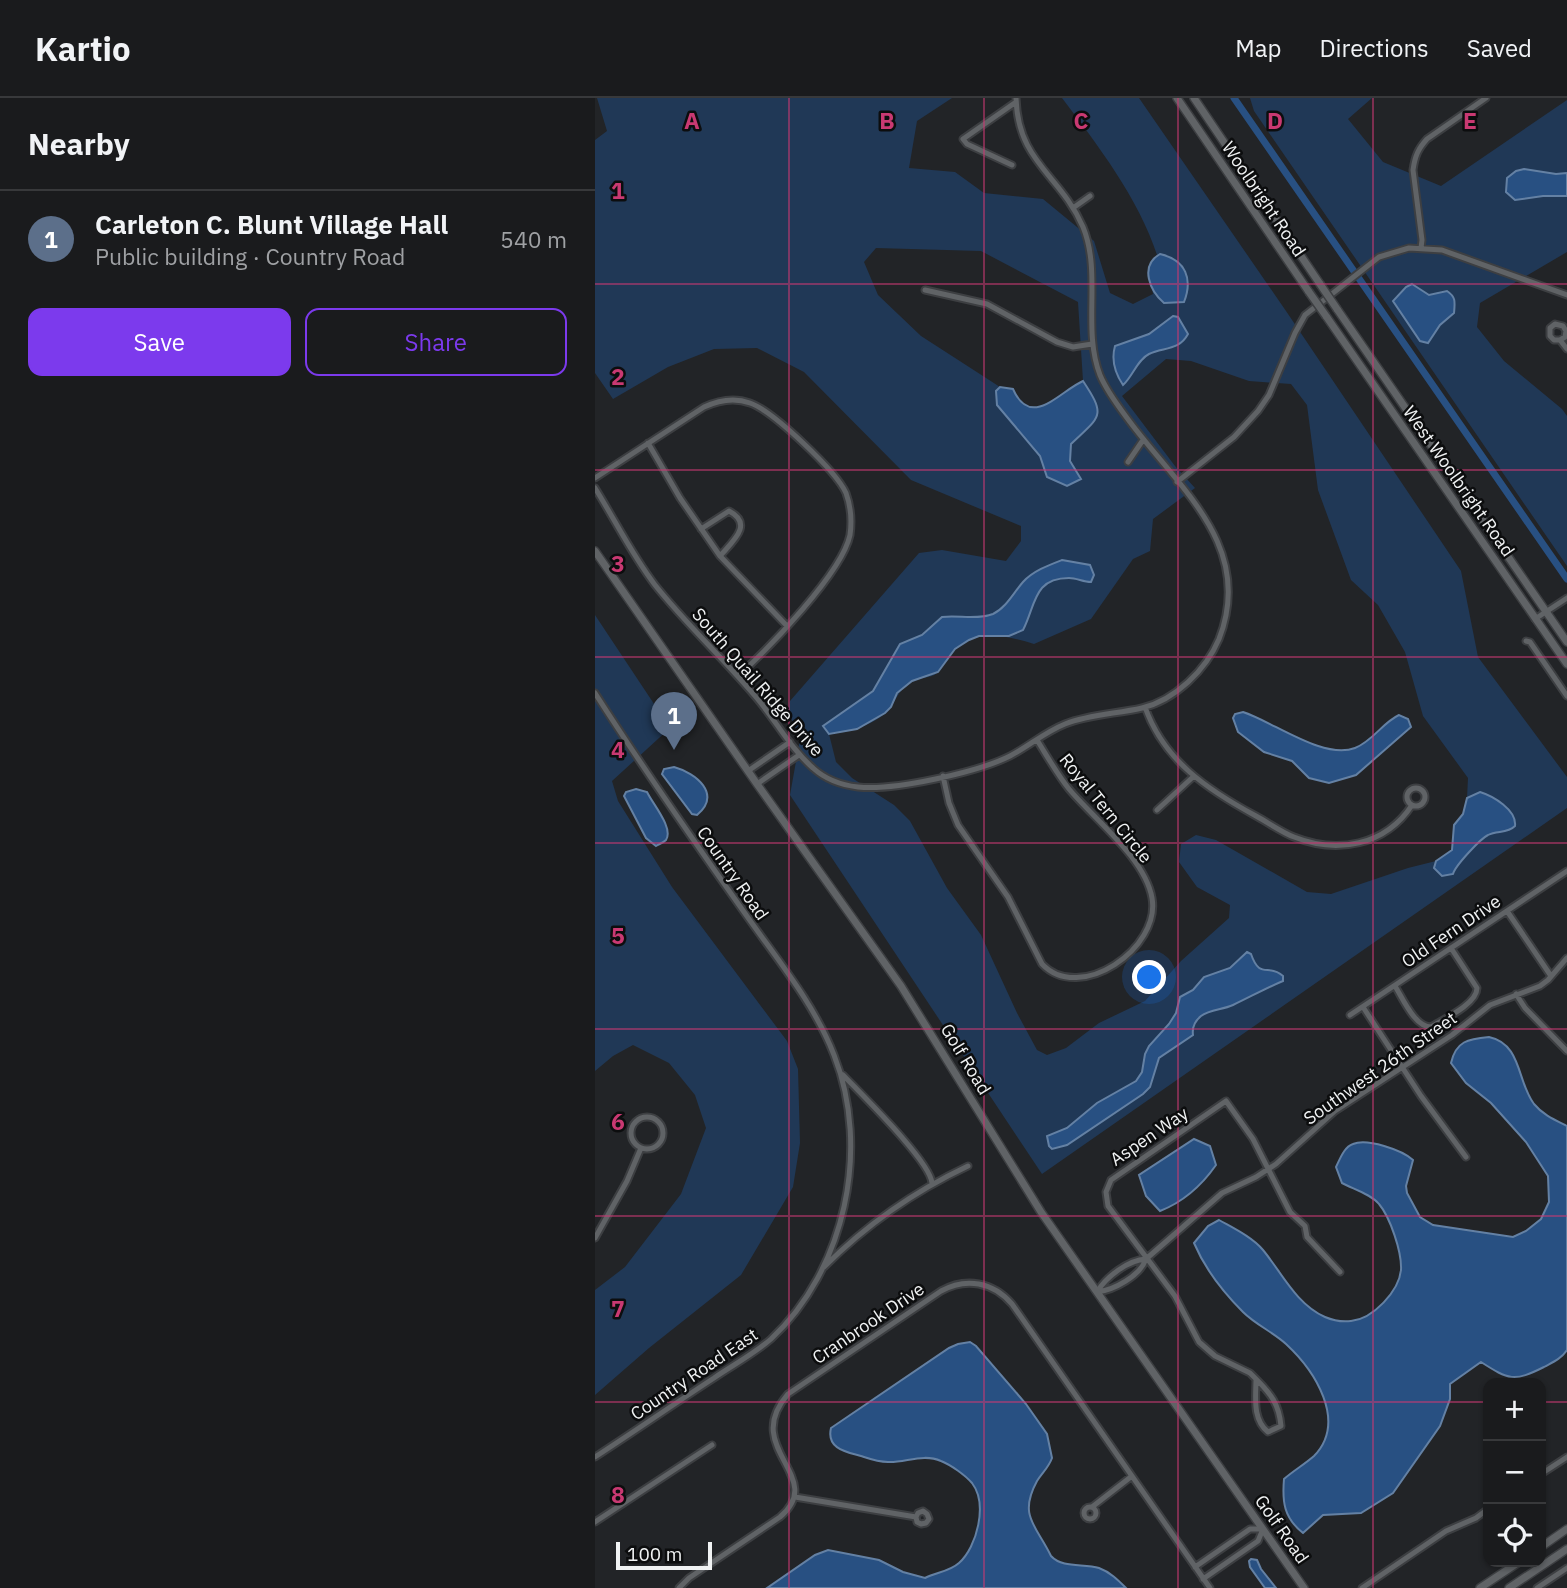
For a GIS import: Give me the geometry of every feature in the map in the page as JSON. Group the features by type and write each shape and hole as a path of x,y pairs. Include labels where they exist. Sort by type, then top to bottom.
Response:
{"main road":[{"name":"Woolbright Road","path":"1177,98 1326,316"},
{"name":"Woolbright Road","path":"1194,98 1337,310"},
{"name":"West Woolbright Road","path":"1337,310 1567,642"},
{"name":"West Woolbright Road","path":"1326,316 1567,664"},
{"name":"Golf Road","path":"595,551 926,1022 1032,1198 1304,1588"},
{"path":"1546,1544 1567,1529"},
{"path":"1509,1588 1567,1549"},
{"path":"1480,1588 1512,1567"}],"street":[{"path":"1421,248 1413,170 1419,148 1437,131 1486,98"},
{"path":"1012,165 967,144 963,139 1016,100"},
{"name":"South Quail Ridge Drive","path":"595,488 654,583 738,676 799,755 823,776 855,787 900,784 967,772 989,765 1049,731 1084,718 1145,707 1178,689 1199,670 1219,637 1229,601 1228,572 1217,538 1204,515 1143,440 1102,381 1093,344 1089,245 1073,208 1057,184 1036,162 1024,141 1018,123 1016,100"},
{"path":"1073,208 1090,196"},
{"path":"1177,482 1234,438 1258,411 1269,395 1299,324 1313,307 1374,260 1389,253 1421,248 1456,254 1567,296"},
{"path":"925,290 987,304 1057,342 1073,347 1093,344"},
{"path":"1560,340 1567,349"},
{"path":"595,478 704,407 726,400 745,401 770,414 834,474 850,506 851,527 846,547 836,566 787,626 738,676"},
{"path":"1128,462 1143,440"},
{"path":"648,443 720,556 787,626"},
{"path":"701,529 729,511 737,515 741,531 720,556"},
{"path":"1535,619 1567,598"},
{"path":"1526,641 1530,642 1567,695"},
{"name":"Country Road","path":"595,693 637,760 815,1014 841,1073 849,1120 848,1180 840,1220 822,1269"},
{"path":"1145,707 1151,725 1162,743 1194,776 1222,797 1290,836 1327,846 1343,846 1372,839 1387,831 1412,805"},
{"name":"Royal Tern Circle","path":"943,776 958,825 1008,897 1042,964 1049,971 1066,978 1076,979 1095,974 1120,960 1137,943 1150,921 1152,899 1145,880 1123,847 1069,788 1037,740"},
{"path":"748,771 790,742"},
{"path":"776,751 783,756 786,764"},
{"path":"757,784 799,755"},
{"path":"1157,810 1194,776"},
{"name":"Old Fern Drive","path":"1350,1015 1567,871"},
{"path":"1507,911 1551,976"},
{"path":"1395,986 1419,1023 1427,1028 1473,1000 1477,988 1451,948"},
{"name":"Southwest 26th Street","path":"1097,1292 1110,1290 1143,1267 1146,1259 1222,1194 1268,1170 1335,1111 1452,1035 1490,1005 1540,986 1567,958"},
{"path":"1516,994 1525,1008 1567,1051"},
{"path":"1363,1007 1431,1110 1466,1157"},
{"name":"Country Road","path":"841,1073 886,1119 918,1158 932,1178 932,1183"},
{"name":"Aspen Way","path":"1146,1259 1108,1206 1106,1192 1111,1180 1226,1101 1253,1139 1268,1170"},
{"path":"640,1119 652,1119 661,1127 661,1139 653,1148 641,1148 632,1140 632,1128 640,1119"},
{"path":"595,1238 627,1181 641,1148"},
{"path":"822,1269 853,1238 875,1221 932,1183 968,1166"},
{"path":"1268,1170 1290,1212 1305,1226 1307,1237 1340,1272"},
{"name":"Southwest 26th Street","path":"1097,1292 1103,1282 1136,1259 1146,1259"},
{"path":"1146,1259 1175,1296 1199,1342 1215,1356 1250,1373 1256,1378 1268,1391 1279,1409 1281,1426 1268,1432 1257,1417 1256,1378"},
{"name":"Country Road East","path":"595,1457 770,1340 794,1312 822,1269"},
{"name":"Cranbrook Drive","path":"795,1497 794,1478 779,1454 774,1439 775,1417 784,1398 796,1387 941,1291 969,1282 991,1287 1008,1300 1210,1588"},
{"path":"595,1522 712,1444"},
{"path":"1546,1471 1567,1457"},
{"path":"1091,1507 1132,1476"},
{"path":"679,1588 689,1578 781,1517 790,1508 795,1497 916,1517"},
{"path":"1362,1588 1446,1531 1483,1513"},
{"path":"1195,1567 1250,1529 1263,1529 1258,1541 1203,1578"},
{"path":"1537,1588 1567,1568"}],"shaded area":[{"path":"597,98 952,98 917,121 909,168 955,172 984,193 1043,199 1094,241 1110,293 1133,304 1153,294 1149,270 1157,255 1128,193 1103,153 1062,98 1139,98 1461,571 1478,657 1567,777 1567,808 1042,1174 790,795 800,739 788,711 790,701 919,553 942,550 1006,561 1021,541 1021,526 911,480 804,372 757,348 714,349 668,367 613,399 595,373 595,140 607,131","holes":["876,248 981,251 1078,302 1083,381 1046,405 1028,406 1020,401 1013,389 1000,387 921,336 878,295 864,262","1166,359 1191,361 1249,381 1291,384 1307,405 1318,490 1351,580 1378,605 1405,652 1423,716 1468,778 1467,798 1463,814 1454,825 1452,849 1448,853 1436,861 1331,894 1307,892 1216,840 1196,835 1181,844 1179,862 1197,887 1230,905 1229,918 1181,961 1145,1001 1099,1023 1066,1048 1047,1055 1037,1050 981,935 947,888 910,821 894,805 852,778 836,762 829,734 861,727 882,716 908,684 937,673 953,651 971,639 992,636 1034,644 1091,619 1133,559 1150,551 1153,519 1195,488 1122,396"]},
{"path":"1250,98 1372,98 1348,119 1383,162 1441,186 1567,100 1567,252 1480,303 1477,327 1504,361 1567,416 1567,566 1254,111"},
{"path":"1524,169 1567,173 1567,196 1515,200 1506,192 1507,178"},
{"path":"1160,254 1176,261 1185,272 1188,286 1184,302 1164,303 1151,285 1148,272 1150,265"},
{"path":"1412,284 1429,295 1447,291 1454,300 1454,313 1440,325 1428,343 1420,341 1393,301"},
{"path":"1173,316 1178,317 1188,334 1175,346 1145,357 1123,385 1115,366 1115,346 1149,334"},
{"path":"1083,381 1095,402 1097,416 1071,444 1070,461 1081,479 1067,486 1047,477 1040,456 997,405 996,391 1000,387 1013,389 1020,401 1037,407"},
{"path":"1062,560 1090,565 1094,575 1091,582 1069,578 1048,583 1037,595 1023,630 1009,636 979,636 969,640 955,649 938,672 912,681 897,693 885,713 857,729 829,734 823,726 873,691 900,644 922,635 942,617 981,617 993,614 1006,604 1027,578"},
{"path":"595,615 670,728 612,781 618,801 672,887 787,1041 798,1069 800,1143 793,1187 741,1275 595,1395 595,1290 625,1267 681,1194 706,1128 695,1095 669,1063 633,1045 613,1056 595,1071"},
{"path":"1243,712 1328,749 1355,748 1399,715 1408,719 1411,727 1356,775 1329,783 1309,778 1292,761 1264,752 1238,732 1233,718 1235,714"},
{"path":"674,767 698,779 707,792 704,807 697,815 692,814 662,774 664,769"},
{"path":"636,789 647,792 665,822 668,835 666,840 656,846 646,838 624,796 626,792"},
{"path":"1480,792 1508,809 1515,820 1515,826 1484,837 1453,874 1442,876 1434,868 1436,861 1452,850 1454,825 1463,814 1467,798"},
{"path":"1247,952 1258,967 1278,972 1283,976 1283,981 1233,1005 1201,1016 1194,1025 1193,1035 1159,1058 1150,1087 1143,1094 1067,1145 1052,1149 1049,1146 1047,1136 1067,1128 1097,1103 1136,1081 1142,1072 1149,1046 1176,1013 1180,997 1193,990 1204,977 1230,968"},
{"path":"1489,1037 1508,1047 1534,1104 1545,1114 1567,1126 1567,1350 1554,1362 1518,1377 1505,1375 1481,1362 1450,1384 1450,1399 1440,1426 1393,1493 1361,1513 1323,1515 1303,1533 1288,1515 1283,1495 1284,1479 1314,1456 1324,1442 1328,1427 1323,1397 1297,1355 1248,1317 1228,1296 1209,1271 1194,1243 1208,1226 1219,1220 1259,1245 1290,1287 1315,1311 1338,1321 1351,1321 1368,1315 1390,1295 1399,1278 1401,1263 1395,1235 1379,1204 1371,1197 1342,1183 1336,1167 1347,1148 1359,1143 1384,1146 1413,1160 1406,1186 1407,1193 1420,1217 1433,1225 1513,1237 1526,1231 1541,1219 1549,1202 1548,1176 1526,1142 1491,1103 1466,1083 1451,1063 1456,1050 1464,1042"},
{"path":"1194,1139 1210,1146 1216,1165 1191,1192 1160,1211 1146,1196 1139,1175"},
{"path":"970,1342 1026,1404 1047,1434 1052,1458 1037,1481 1029,1503 1029,1512 1051,1556 1061,1563 1103,1570 1126,1588 767,1588 815,1555 828,1550 879,1560 903,1572 925,1578 951,1568 965,1556 975,1536 980,1513 977,1492 966,1477 949,1465 934,1459 884,1462 850,1453 835,1445 830,1435 831,1428 949,1348"},
{"path":"1251,1559 1257,1560 1276,1588 1265,1588 1250,1567"}],"waterway":[{"path":"1234,98 1567,579"}],"place":[{"name":"Carleton C. Blunt Village Hall","path":"674,750"}]}
